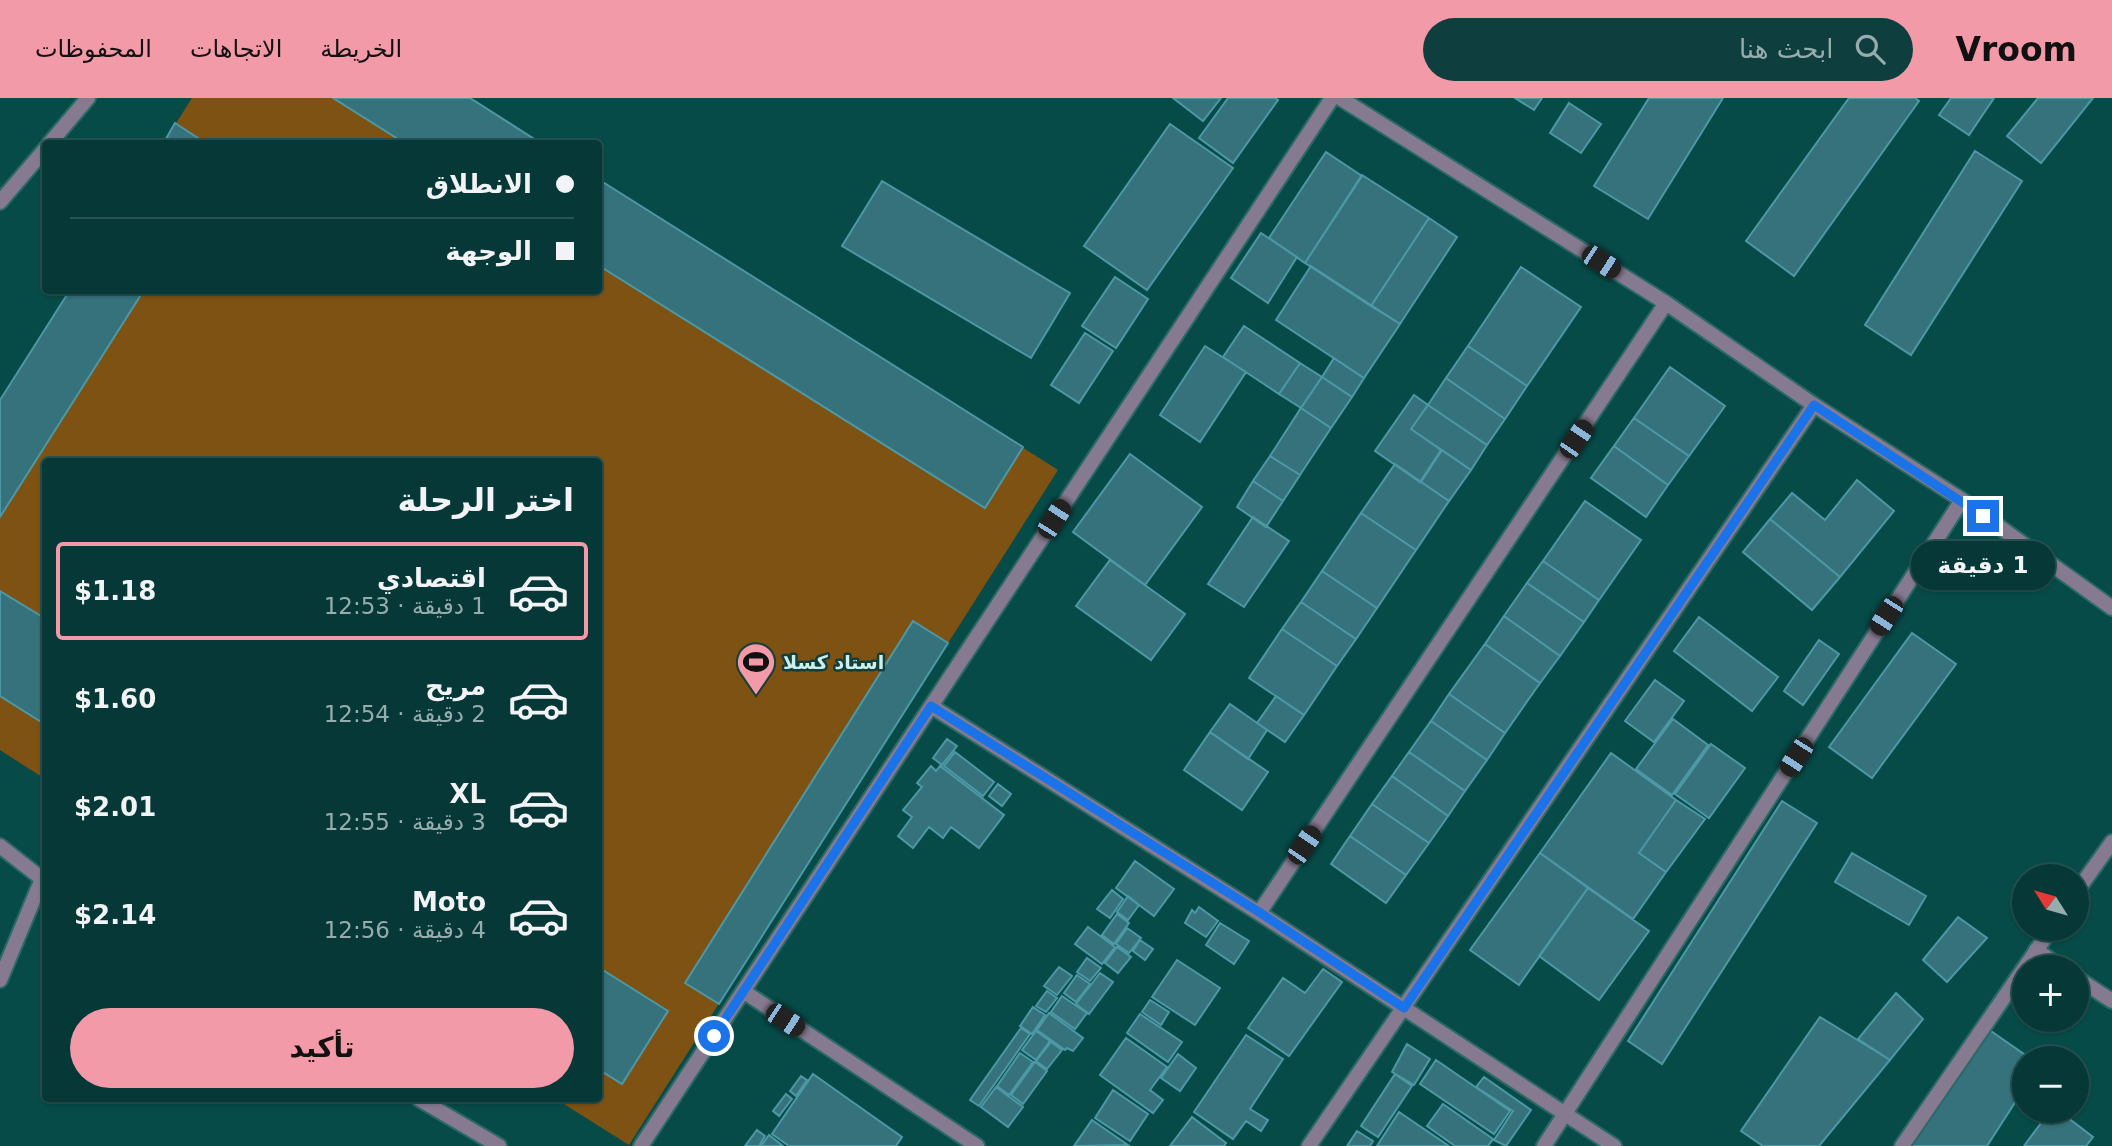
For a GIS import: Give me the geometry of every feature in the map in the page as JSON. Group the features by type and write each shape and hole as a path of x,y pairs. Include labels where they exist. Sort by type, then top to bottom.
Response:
{"street":[{"path":"52,140 88,98"},
{"path":"641,1146 1332,98"},
{"path":"1340,98 1666,303 1814,405 1962,500 2112,608"},
{"path":"0,202 42,153"},
{"path":"1259,912 1666,303"},
{"path":"1309,1146 1814,405"},
{"path":"1544,1146 1962,500"},
{"path":"931,706 1259,912 1614,1146"},
{"path":"2090,873 2112,842"},
{"path":"0,846 42,879"},
{"path":"0,979 42,885"},
{"path":"1902,1146 2042,942"},
{"path":"2036,950 2043,955"},
{"path":"2089,986 2112,1001"},
{"path":"743,991 977,1146"},
{"path":"424,1102 499,1146"}],"shaded area":[{"path":"192,98 470,98 537,140 166,140"},
{"name":"استاد كسلا","path":"602,181 1058,470 629,1145 561,1102 602,1102 602,458 42,458 42,777 0,750 0,400 68,294 602,294"}],"building":[{"path":"333,98 470,98 536,140 400,140"},
{"path":"1173,98 1221,98 1203,121"},
{"path":"1228,98 1278,100 1233,163 1199,138"},
{"path":"1515,98 1542,98 1534,110"},
{"path":"1649,98 1723,98 1648,219 1594,186"},
{"path":"1849,98 1915,98 1919,101 1794,276 1746,241"},
{"path":"1951,98 1994,98 1969,135 1939,115"},
{"path":"2038,98 2093,98 2041,163 2007,136"},
{"path":"1569,103 1601,124 1581,153 1550,133"},
{"path":"175,123 201,140 165,140"},
{"path":"1170,124 1233,168 1147,290 1084,246"},
{"path":"1975,151 2022,181 1911,355 1865,325"},
{"path":"1326,152 1362,176 1305,263 1269,238"},
{"path":"1362,175 1429,218 1371,306 1305,263"},
{"path":"882,181 1070,293 1031,358 842,246"},
{"path":"602,182 1023,447 985,508 602,268"},
{"path":"1429,218 1457,237 1400,324 1371,306"},
{"path":"1261,233 1297,257 1268,303 1231,278"},
{"path":"1311,266 1400,324 1364,378 1276,320"},
{"path":"1521,267 1581,307 1527,386 1468,346"},
{"path":"1115,277 1148,299 1116,348 1082,326"},
{"path":"67,294 141,294 0,517 0,400"},
{"path":"1244,326 1300,363 1279,394 1223,357"},
{"path":"1085,333 1113,351 1079,403 1051,385"},
{"path":"1205,346 1246,372 1200,442 1160,415"},
{"path":"1468,346 1527,386 1505,419 1446,378"},
{"path":"1334,358 1364,378 1352,397 1322,377"},
{"path":"1300,363 1322,377 1301,408 1279,394"},
{"path":"1670,367 1725,406 1689,456 1634,418"},
{"path":"1322,377 1352,397 1331,428 1301,408"},
{"path":"1446,378 1505,419 1487,445 1428,405"},
{"path":"1414,395 1428,405 1411,429 1441,450 1420,482 1375,451"},
{"path":"1428,405 1487,445 1471,470 1411,429"},
{"path":"1301,408 1331,428 1300,475 1270,456"},
{"path":"1634,418 1689,456 1668,485 1614,446"},
{"path":"1614,446 1668,485 1646,517 1591,478"},
{"path":"1442,450 1471,470 1449,501 1421,482"},
{"path":"1130,454 1202,507 1145,585 1073,532"},
{"path":"1270,456 1300,475 1283,501 1253,481"},
{"path":"1395,464 1449,501 1416,550 1361,513"},
{"path":"1857,480 1894,511 1840,577 1770,519 1792,493 1825,520"},
{"path":"1253,481 1283,501 1266,527 1237,507"},
{"path":"1585,501 1641,540 1599,600 1543,561"},
{"path":"1361,513 1416,550 1377,608 1322,571"},
{"path":"1253,517 1289,541 1244,607 1208,584"},
{"path":"1770,519 1840,577 1812,610 1743,552"},
{"path":"1110,560 1185,614 1151,660 1076,606"},
{"path":"1543,561 1599,600 1584,622 1527,583"},
{"path":"1322,571 1377,608 1356,639 1301,602"},
{"path":"1527,583 1584,622 1560,656 1504,616"},
{"path":"0,591 42,617 42,722 0,696"},
{"path":"1301,602 1356,639 1337,666 1282,629"},
{"path":"1504,616 1560,656 1540,683 1485,644"},
{"path":"1699,617 1778,677 1752,711 1674,651"},
{"path":"913,621 948,643 719,1004 685,983"},
{"path":"1282,629 1337,666 1304,715 1249,678"},
{"path":"1912,633 1956,664 1872,778 1829,747"},
{"path":"1819,640 1839,654 1803,705 1784,691"},
{"path":"1485,644 1540,683 1505,733 1449,694"},
{"path":"1655,680 1684,701 1654,742 1625,721"},
{"path":"1449,694 1505,733 1487,760 1431,721"},
{"path":"1276,696 1304,715 1285,742 1257,723"},
{"path":"1230,704 1267,730 1248,759 1210,732"},
{"path":"1673,719 1708,745 1672,795 1636,769"},
{"path":"1431,721 1487,760 1465,791 1409,752"},
{"path":"1210,732 1268,772 1242,810 1184,770"},
{"path":"947,739 957,746 942,765 933,758"},
{"path":"1711,744 1745,768 1709,818 1675,794"},
{"path":"955,752 994,782 983,796 944,766"},
{"path":"1409,752 1465,791 1448,816 1392,776"},
{"path":"1611,753 1676,800 1639,853 1666,872 1633,919 1540,853"},
{"path":"931,766 936,771 940,766 1004,815 979,848 951,827 943,838 929,827 913,848 898,836 912,817 903,810 922,787 917,783"},
{"path":"1392,776 1448,816 1429,843 1372,804"},
{"path":"998,784 1011,794 1002,806 989,796"},
{"path":"1676,800 1705,819 1666,872 1639,853"},
{"path":"1782,801 1817,823 1662,1064 1628,1041"},
{"path":"1372,804 1429,843 1406,875 1350,836"},
{"path":"1350,836 1406,875 1386,903 1331,864"},
{"path":"1540,853 1588,888 1519,985 1470,950"},
{"path":"1852,853 1926,896 1909,925 1835,882"},
{"path":"1135,861 1174,889 1154,916 1116,888"},
{"path":"1588,888 1649,931 1599,1000 1539,956"},
{"path":"1112,890 1123,899 1110,918 1097,909"},
{"path":"1128,896 1139,905 1128,920 1117,912"},
{"path":"1199,907 1218,921 1206,937 1185,923 1192,910 1195,913"},
{"path":"1117,914 1129,923 1114,944 1102,935"},
{"path":"1958,917 1987,938 1947,982 1923,960"},
{"path":"1220,923 1249,941 1234,964 1206,945"},
{"path":"1088,927 1115,947 1102,964 1075,944"},
{"path":"1127,928 1141,938 1129,953 1116,944"},
{"path":"1140,940 1153,949 1145,960 1133,951"},
{"path":"1117,947 1131,957 1118,973 1105,963"},
{"path":"1087,958 1101,968 1090,981 1077,972"},
{"path":"1177,960 1220,988 1195,1025 1152,997"},
{"path":"1059,967 1072,976 1057,995 1044,986"},
{"path":"1323,969 1342,982 1289,1056 1248,1028 1283,978 1305,993"},
{"path":"602,970 668,1011 622,1084 602,1072"},
{"path":"1100,973 1113,982 1089,1014 1076,1004"},
{"path":"1077,975 1090,984 1076,1002 1064,993"},
{"path":"1047,991 1057,998 1046,1012 1036,1006"},
{"path":"1896,993 1923,1019 1890,1060 1858,1039"},
{"path":"1062,996 1087,1013 1075,1029 1051,1012"},
{"path":"1150,1000 1169,1012 1161,1025 1142,1012"},
{"path":"1033,1007 1045,1015 1032,1034 1020,1026"},
{"path":"1049,1013 1083,1038 1073,1051 1067,1048 1065,1050 1037,1030"},
{"path":"1140,1014 1182,1042 1168,1062 1127,1033"},
{"path":"1820,1017 1890,1060 1819,1146 1763,1146 1741,1131"},
{"path":"1021,1028 1030,1034 979,1106 970,1100"},
{"path":"1988,1029 2012,1046 2012,1107 1987,1146 1908,1146"},
{"path":"1036,1031 1050,1041 1036,1060 1022,1050"},
{"path":"1246,1035 1283,1059 1250,1109 1268,1120 1261,1131 1246,1121 1233,1139 1194,1112"},
{"path":"1126,1038 1167,1067 1150,1090 1163,1100 1153,1113 1100,1075"},
{"path":"1051,1042 1062,1050 1047,1069 1036,1061"},
{"path":"1407,1044 1430,1059 1414,1085 1392,1072"},
{"path":"1020,1053 1033,1062 1009,1095 997,1086"},
{"path":"1178,1054 1196,1068 1180,1091 1161,1078"},
{"path":"1436,1060 1510,1111 1494,1134 1420,1084"},
{"path":"1035,1062 1047,1071 1023,1104 1011,1095"},
{"path":"813,1074 902,1137 896,1146 789,1146 772,1134"},
{"path":"1395,1074 1412,1086 1378,1137 1361,1126"},
{"path":"801,1076 807,1080 796,1096 790,1091"},
{"path":"1484,1077 1531,1110 1506,1146 1494,1140 1513,1111 1476,1087"},
{"path":"996,1087 1023,1107 1008,1127 981,1107"},
{"path":"1113,1090 1148,1114 1130,1141 1095,1118"},
{"path":"786,1094 792,1099 779,1116 773,1111"},
{"path":"1443,1104 1493,1139 1488,1146 1455,1146 1427,1126"},
{"path":"1399,1112 1449,1146 1377,1146"},
{"path":"1192,1117 1226,1143 1224,1146 1170,1146"},
{"path":"1092,1120 1128,1145 1074,1146"},
{"path":"2041,1123 2075,1123 2093,1137 2086,1146 2024,1146"},
{"path":"757,1130 765,1136 759,1146 745,1146"},
{"path":"1357,1131 1373,1141 1370,1146 1347,1146"},
{"path":"769,1135 783,1146 761,1146"}],"place":[{"name":"استاد كسلا","path":"756,696"}],"route":[{"path":"714,1036 931,706 1259,912 1404,1008 1814,405 1983,516"}]}
